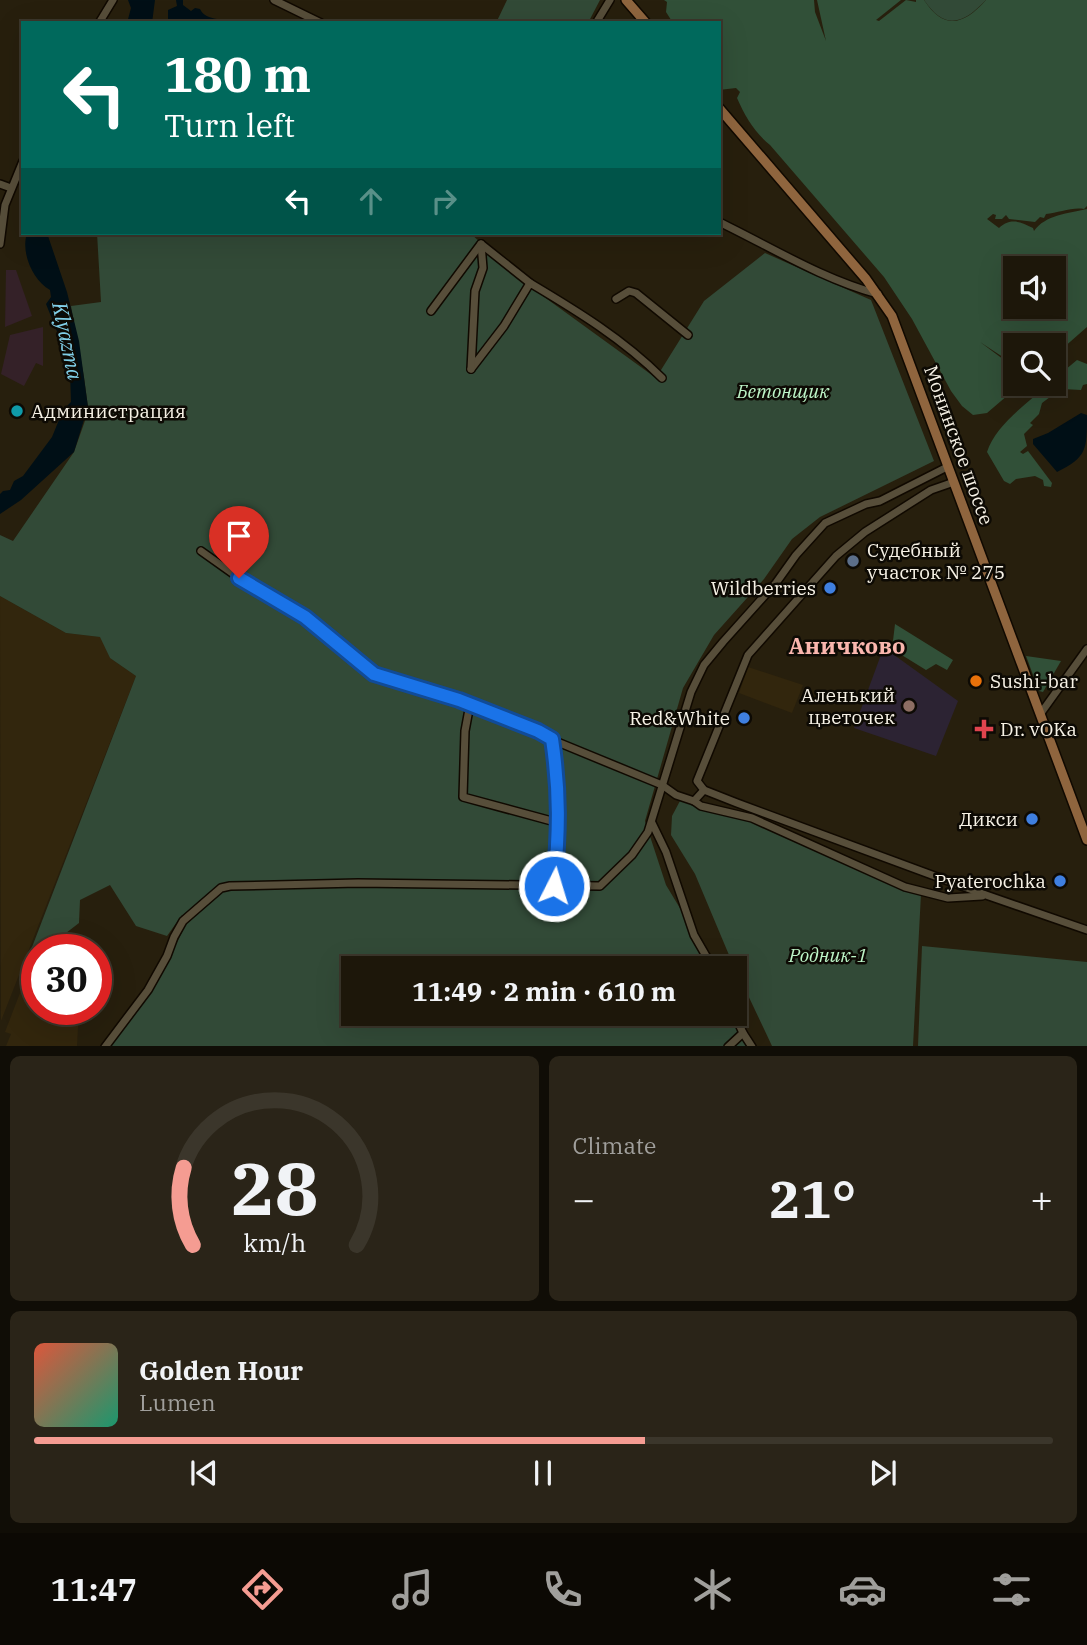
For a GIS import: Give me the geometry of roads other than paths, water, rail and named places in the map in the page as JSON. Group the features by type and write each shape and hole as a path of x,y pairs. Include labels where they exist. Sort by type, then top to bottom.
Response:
{"main road":[{"path":"626,0 644,21"},
{"name":"Монинское шоссе","path":"721,110 866,279 898,331 1087,840"}],"street":[{"path":"274,0 317,21"},
{"path":"597,21 610,0"},
{"path":"100,21 112,1"},
{"path":"0,244 5,205 21,167"},
{"path":"0,184 12,188"},
{"path":"721,223 850,285 878,295"},
{"path":"481,244 483,268 475,291 471,369 504,326 530,283"},
{"path":"481,244 530,283 590,319 642,358 662,378"},
{"path":"431,311 481,244"},
{"path":"850,285 861,286 866,279"},
{"path":"616,299 629,291 636,293 688,335"},
{"path":"105,1046 148,990 183,921 221,888 358,883 600,886 632,855 652,822 691,692 704,665 825,523 866,504 880,501 947,467"},
{"path":"954,482 931,490 865,532 836,556 748,655 697,780 704,790 1087,930"},
{"path":"201,551 305,617 374,674 470,704 538,731 662,785 676,795 701,806 752,818 905,887 948,898 986,895"},
{"path":"1041,713 1087,649"},
{"path":"470,704 465,730 463,797 559,823"},
{"path":"552,739 558,784 559,823 554,886"},
{"path":"694,801 704,790"},
{"path":"652,822 666,852 694,935 706,956"},
{"path":"740,1026 752,1046"},
{"path":"728,1046 743,1033"}],"water":[{"path":"128,0 155,0 152,21 128,21 131,8"},
{"path":"176,0 183,0 183,5 191,11 200,9 207,16 228,21 172,21 168,19 168,10 177,6"},
{"name":"Klyazma","path":"48,235 67,292 79,341 88,407 74,452 21,500 0,514 0,494 10,490 14,481 23,476 52,437 63,410 71,402 70,372 46,304 51,297 50,290 39,281 30,267 26,237 22,236"},
{"path":"1081,413 1087,415 1087,437 1083,451 1074,462 1057,472 1033,444 1033,439"}],"place":[{"name":"Администрация","path":"17,411"},
{"name":"Судебный участок № 275","path":"853,561"},
{"name":"Wildberries","path":"830,588"},
{"name":"Sushi-bar","path":"976,681"},
{"name":"Аленький цветочек","path":"909,706"},
{"name":"Red&White","path":"744,718"},
{"name":"Dr. vOKa","path":"984,729"},
{"name":"Дикси","path":"1032,819"},
{"name":"Pyaterochka","path":"1060,881"}],"district":[{"name":"Аничково","path":"847,646"}],"park label":[{"name":"Бетонщик","path":"783,391"},
{"name":"Родник-1","path":"828,955"}]}
